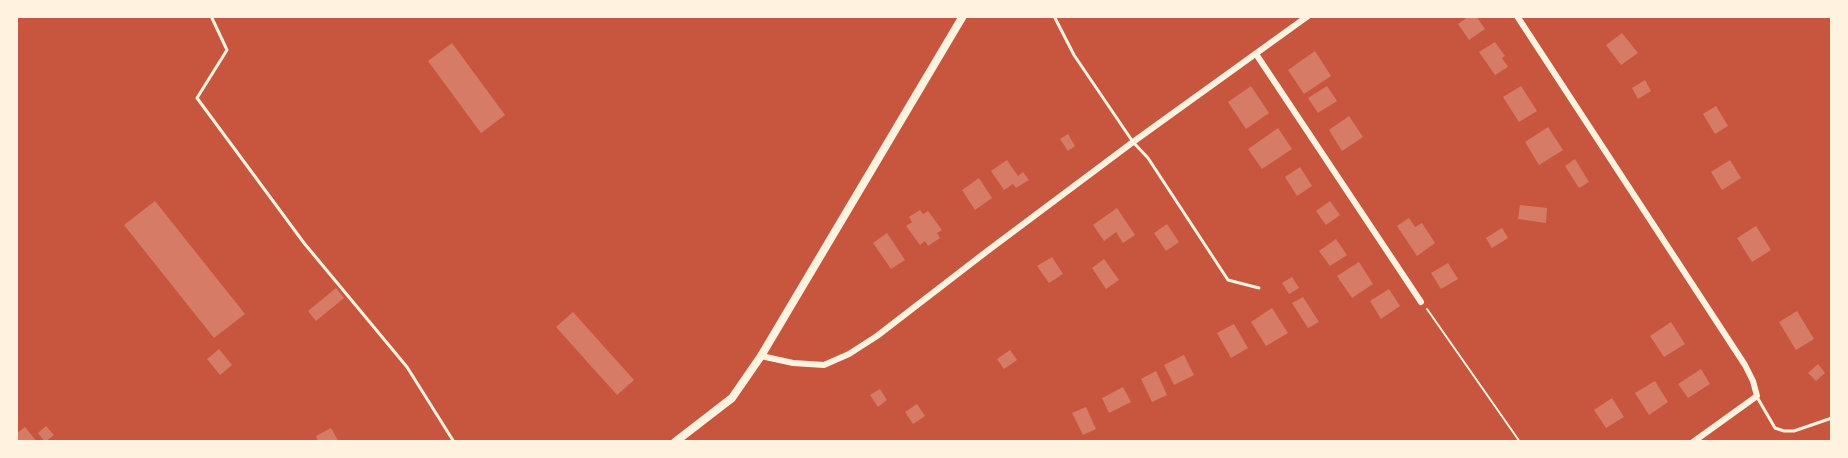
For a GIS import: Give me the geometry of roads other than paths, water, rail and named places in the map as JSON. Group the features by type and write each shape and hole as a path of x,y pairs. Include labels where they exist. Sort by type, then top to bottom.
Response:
{"street":[{"path":"675,441 732,398 761,356 963,16"},
{"path":"761,356 793,363 824,365 849,354 877,336 1133,142 1308,16"},
{"path":"1517,16 1745,365 1753,381 1756,396 1693,441"},
{"path":"1256,54 1421,302"}],"lane":[{"path":"211,16 227,50 197,98 304,243 407,367 454,441"},
{"path":"1054,16 1074,55 1133,142 1148,158 1228,280 1259,288"},
{"path":"1756,396 1774,428 1784,431 1794,431 1832,418"}]}
